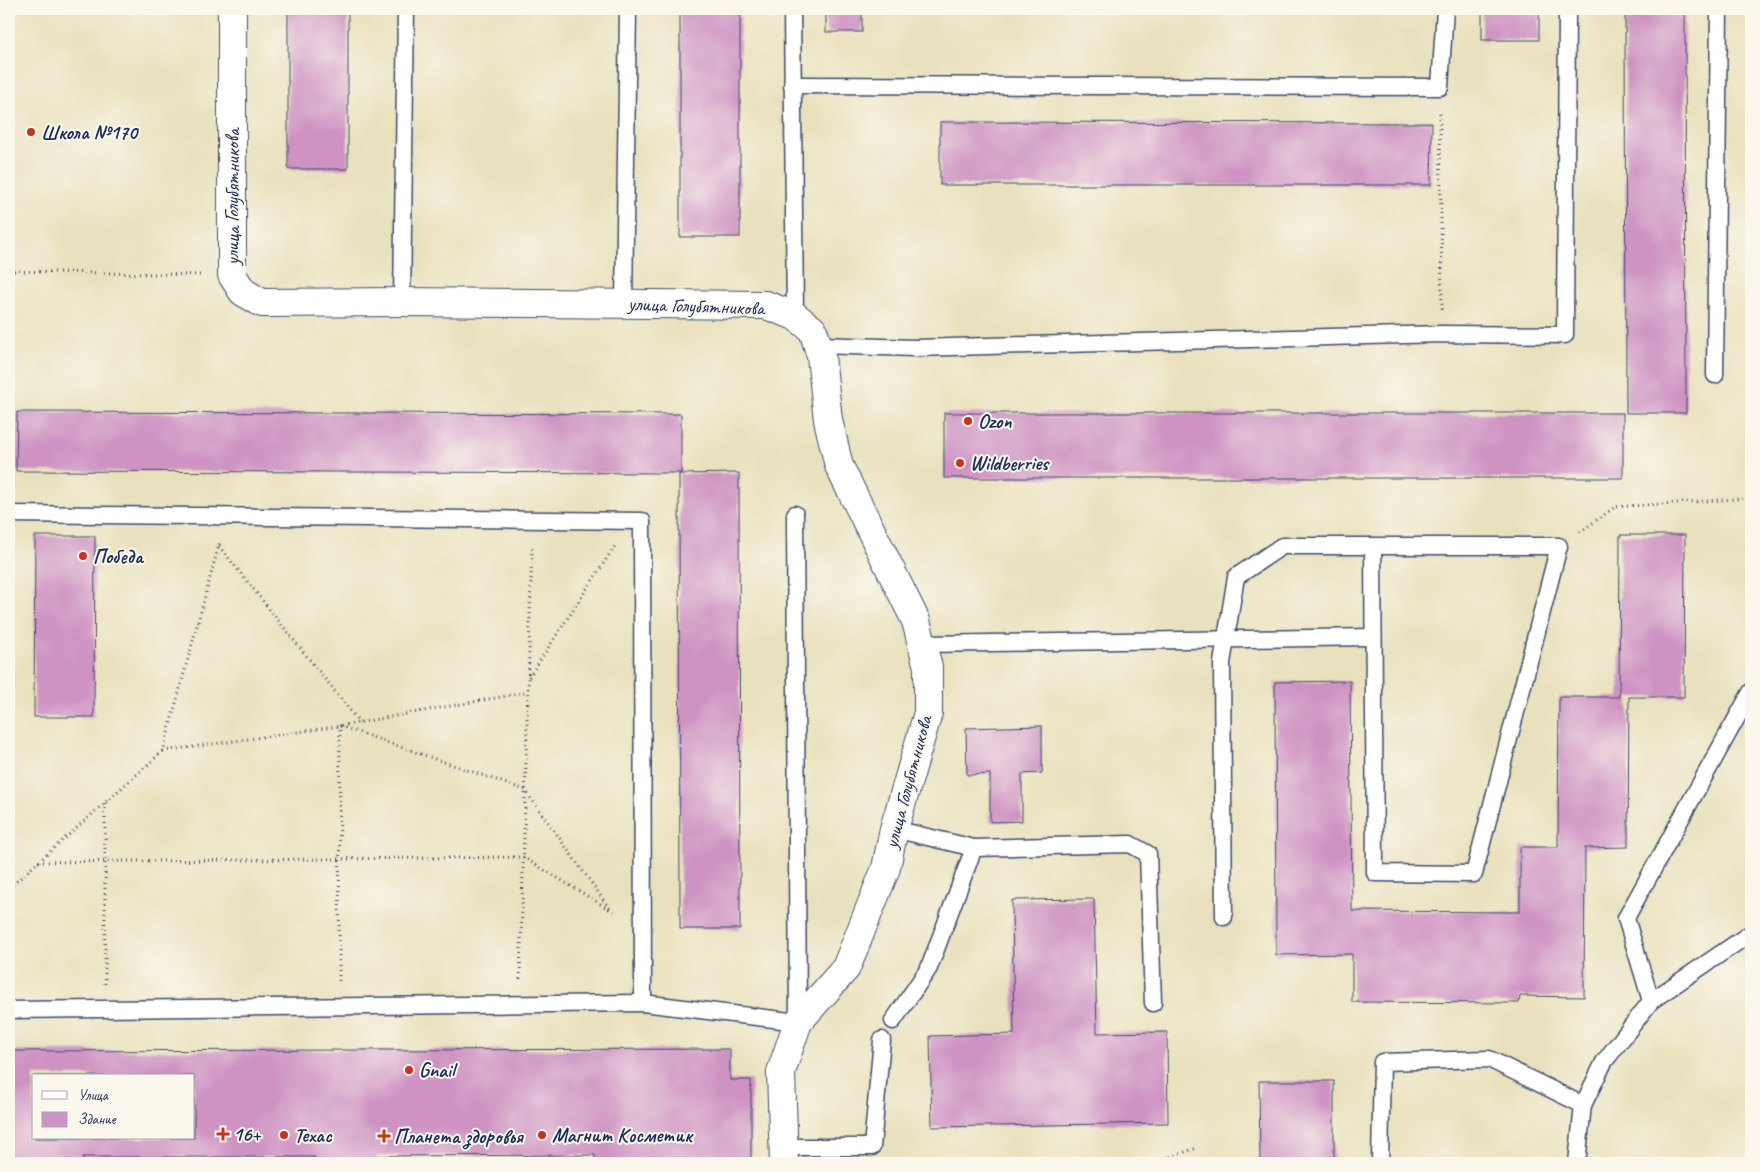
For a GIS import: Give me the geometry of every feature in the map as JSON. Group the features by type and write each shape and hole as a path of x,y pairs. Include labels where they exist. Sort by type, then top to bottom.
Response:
{"street":[{"name":"улица Голубятникова","path":"232,9 232,275 243,292 262,303 402,302 766,305 795,316 813,330 821,356 828,420 840,466 916,621 928,667 928,713 894,829 886,868 846,968 798,1022 781,1072 785,1155"}],"lane":[{"path":"402,302 406,9"},
{"path":"624,304 628,9"},
{"path":"792,9 795,316"},
{"path":"792,85 1440,87 1444,9"},
{"path":"817,345 916,348 1442,334 1565,335 1567,9"},
{"path":"1714,376 1719,9"},
{"path":"9,514 642,521 643,1003"},
{"path":"9,1010 643,1003 798,1022 795,514"},
{"path":"1224,917 1222,664 1226,638 1236,577 1282,546 1373,546 1559,546 1474,874 1375,872 1373,546"},
{"path":"922,644 1374,637"},
{"path":"1651,1001 1626,918 1751,692"},
{"path":"894,829 974,848 1130,844 1148,854 1153,1003"},
{"path":"893,1021 929,968 974,848"},
{"path":"1577,1163 1582,1105 1604,1062 1651,1001 1751,933"},
{"path":"785,1155 872,1147 882,1040"},
{"path":"1380,1163 1382,1062 1489,1059 1582,1105"}],"path":[{"path":"1440,87 1442,334"},
{"path":"9,271 232,275"},
{"path":"1559,546 1615,506 1751,498"},
{"path":"9,888 163,751 226,516"},
{"path":"519,1004 532,520"},
{"path":"528,678 632,521"},
{"path":"218,545 360,723"},
{"path":"163,751 360,723 528,692"},
{"path":"340,726 525,790 612,911"},
{"path":"339,1006 340,726"},
{"path":"105,803 105,1009"},
{"path":"38,862 523,857 643,930"},
{"path":"1151,1163 1197,1148"}],"building":[{"path":"288,9 348,9 348,169 288,169"},
{"path":"680,9 740,9 740,237 680,237"},
{"path":"826,9 862,9 862,32 826,32"},
{"path":"1625,9 1685,9 1686,413 1626,413"},
{"path":"1482,10 1539,10 1539,40 1482,40"},
{"path":"940,122 1432,123 1431,185 940,185"},
{"path":"17,412 681,414 681,473 16,471"},
{"path":"944,413 1623,413 1623,478 944,478"},
{"path":"739,473 740,929 680,929 679,474"},
{"path":"1620,535 1685,535 1684,697 1629,697 1628,847 1585,848 1584,997 1520,996 1519,1003 1352,1002 1352,954 1276,955 1275,682 1350,681 1352,911 1520,912 1520,847 1558,847 1559,697 1619,697"},
{"path":"35,536 95,536 94,717 34,717"},
{"path":"1042,726 1042,773 1022,774 1022,821 990,822 990,774 967,775 966,728"},
{"path":"1094,899 1097,1033 1167,1032 1168,1123 932,1127 930,1036 1014,1034 1012,900"},
{"path":"730,1049 730,1080 751,1080 751,1163 595,1163 595,1155 377,1156 377,1163 315,1163 315,1157 83,1157 83,1163 9,1163 9,1051"},
{"path":"1259,1081 1334,1081 1334,1163 1260,1163"}],"place":[{"name":"Школа №170","path":"31,132"},
{"name":"Ozon","path":"968,421"},
{"name":"Wildberries","path":"960,463"},
{"name":"Победа","path":"83,556"},
{"name":"Gnail","path":"409,1070"},
{"name":"16+","path":"223,1134"},
{"name":"Техас","path":"284,1135"},
{"name":"Магнит Косметик","path":"542,1135"},
{"name":"Планета здоровья","path":"384,1136"}]}
